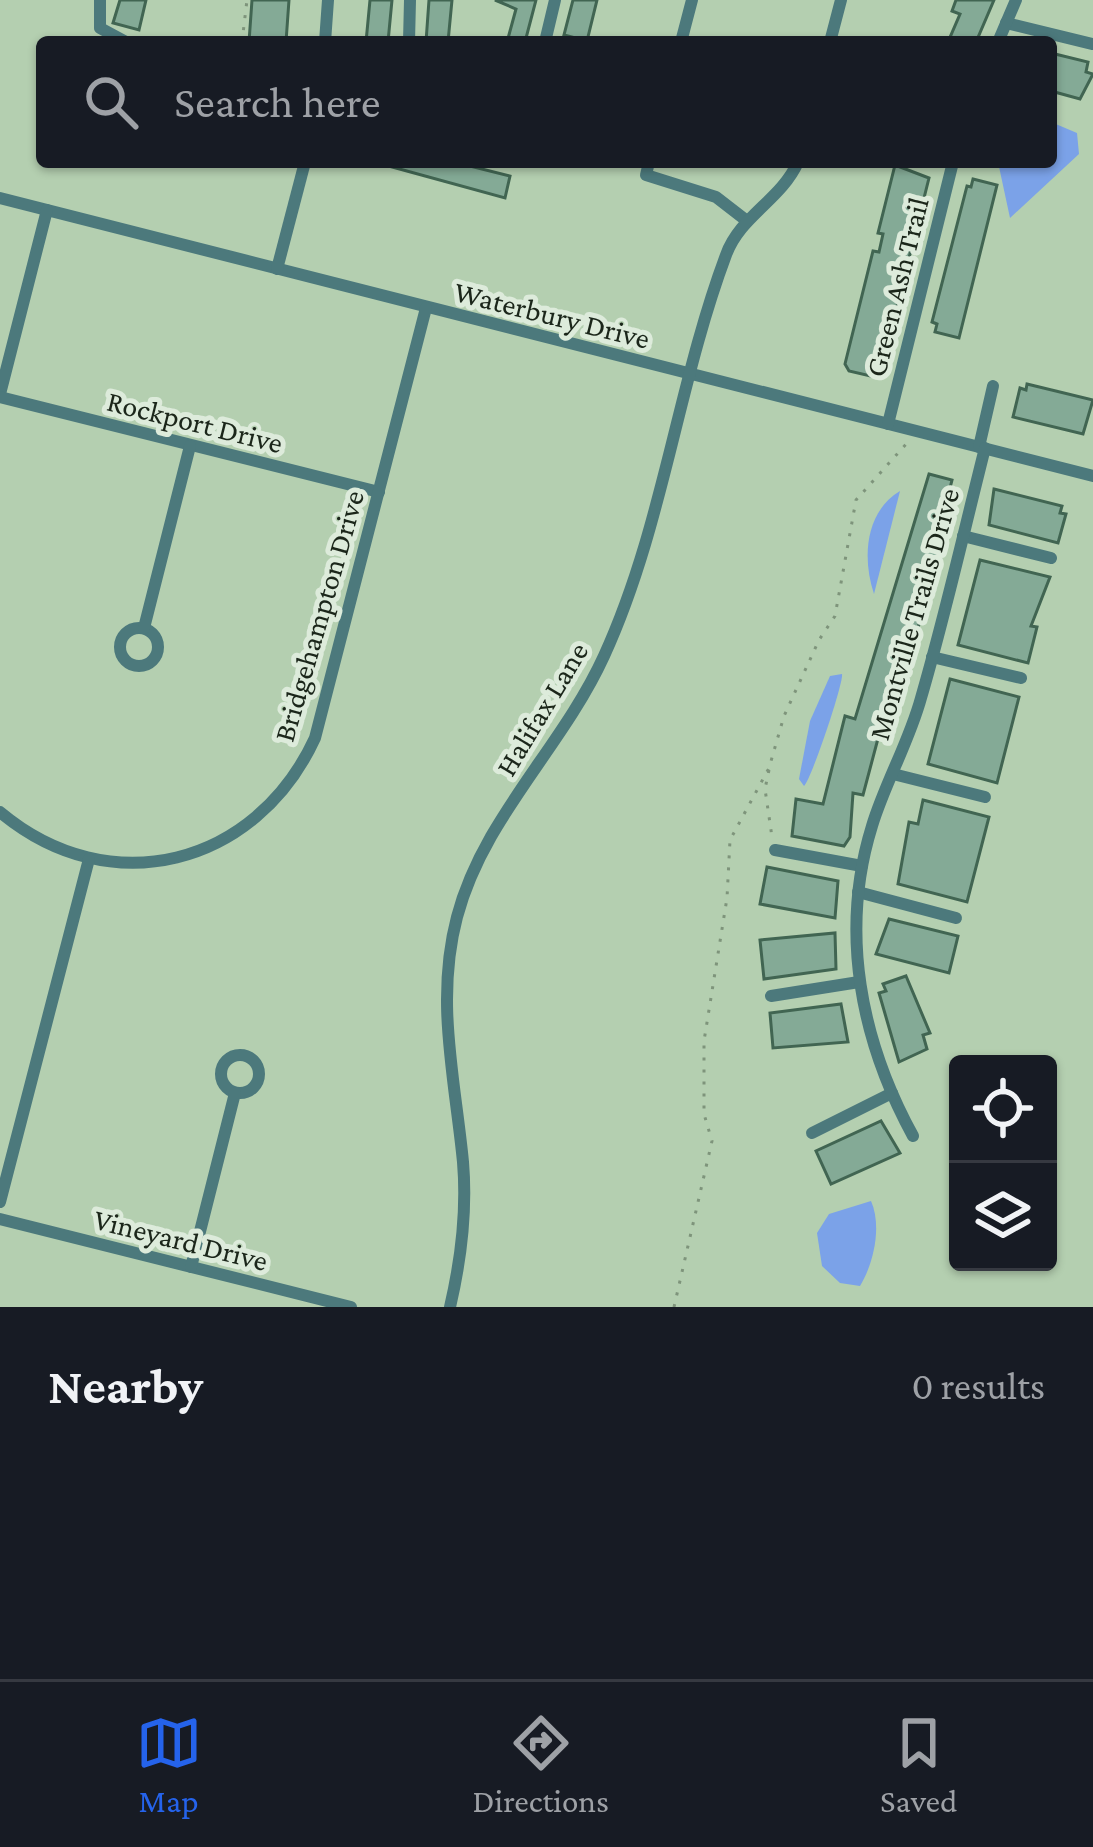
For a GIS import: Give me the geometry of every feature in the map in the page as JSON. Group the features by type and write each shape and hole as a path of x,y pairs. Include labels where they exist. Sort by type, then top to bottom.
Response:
{"street":[{"path":"100,0 100,28 115,36"},
{"path":"325,36 328,0"},
{"path":"409,36 410,0"},
{"path":"546,36 556,0"},
{"path":"683,36 692,0"},
{"path":"832,36 841,0"},
{"path":"1001,36 1016,0"},
{"path":"1006,23 1092,44"},
{"path":"278,269 303,168"},
{"path":"648,168 716,197 747,220"},
{"name":"Halifax Lane","path":"450,1307 464,1220 445,1001 457,919 484,847 584,698 612,638 650,536 725,256 747,220 785,185 795,168"},
{"name":"Green Ash Trail","path":"888,424 952,168"},
{"name":"Waterbury Drive","path":"0,198 1093,476"},
{"path":"0,396 47,210"},
{"name":"Bridgehampton Drive","path":"89,859 152,862 199,852 260,816 292,780 315,738 426,308"},
{"name":"Montville Trails Drive","path":"913,1136 871,1040 859,982 859,892 862,866 932,657 993,386"},
{"name":"Rockport Drive","path":"0,396 379,492"},
{"path":"144,628 190,446"},
{"path":"962,536 1052,558"},
{"path":"932,657 1021,678"},
{"path":"893,774 985,797"},
{"path":"0,812 44,842 89,859 0,1202"},
{"path":"775,850 862,866"},
{"path":"859,892 956,918"},
{"path":"771,996 859,982"},
{"path":"191,1268 235,1093"},
{"path":"812,1132 892,1094"},
{"name":"Vineyard Drive","path":"0,1220 351,1307"}],"path":[{"path":"243,36 247,0"},
{"path":"775,850 766,813 769,768 784,716 835,616 853,507 864,489 897,460 913,430"},
{"path":"674,1307 712,1141 704,1114 704,1041 727,898 730,840 769,768"}],"water":[{"path":"1057,125 1077,133 1079,154 1010,218 999,168 1057,168"},
{"path":"900,491 874,594 869,537 879,511"},
{"path":"842,674 804,786 799,779 810,721 830,676"},
{"path":"871,1201 876,1233 869,1267 860,1286 840,1283 822,1266 817,1233 829,1214"}],"building":[{"path":"120,0 146,0 139,30 113,23"},
{"path":"252,0 289,0 286,36 249,36"},
{"path":"370,0 392,0 389,36 367,36"},
{"path":"429,0 452,0 449,36 426,36"},
{"path":"495,0 536,0 527,36 509,36 516,9"},
{"path":"573,0 597,0 588,36 564,35"},
{"path":"956,0 994,0 979,36 951,36 960,14 952,11"},
{"path":"1057,54 1088,62 1086,72 1093,74 1080,99 1057,93"},
{"path":"396,168 478,168 510,176 505,198"},
{"path":"894,168 929,178 879,378 849,371 845,364 873,251 879,252 883,234 878,233"},
{"path":"973,179 997,185 959,338 935,332 937,324 932,322 967,186 971,187"},
{"path":"1027,384 1093,400 1083,434 1013,417 1020,388 1026,390"},
{"path":"929,474 952,480 950,488 956,489 893,719 884,716 863,795 853,793 850,837 844,846 792,836 796,799 823,804 845,716 855,719"},
{"path":"994,489 1062,506 1060,513 1066,514 1058,543 989,525"},
{"path":"980,560 1050,577 1031,626 1037,627 1028,663 958,645"},
{"path":"950,679 1019,697 997,783 928,764"},
{"path":"923,800 989,817 967,902 898,884 909,822 918,824"},
{"path":"767,867 838,881 835,918 760,904"},
{"path":"889,919 958,936 949,973 876,954"},
{"path":"835,933 836,969 764,979 760,940"},
{"path":"906,976 930,1033 923,1035 927,1049 899,1062 879,993 886,991 883,984"},
{"path":"841,1004 848,1042 773,1048 770,1013"},
{"path":"881,1121 900,1153 831,1184 816,1151"}]}
